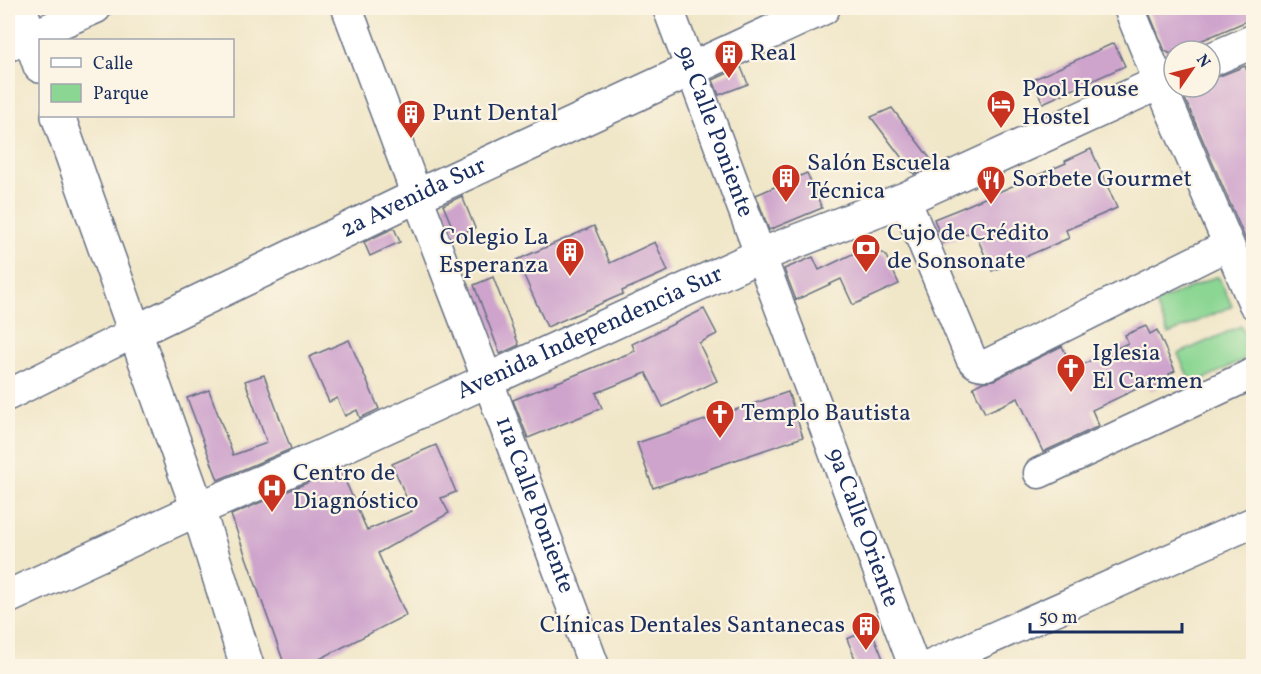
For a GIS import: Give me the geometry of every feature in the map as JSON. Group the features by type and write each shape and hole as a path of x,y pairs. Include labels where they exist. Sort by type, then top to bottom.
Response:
{"main road":[{"name":"2a Avenida Sur","path":"135,332 417,196 824,8"},
{"path":"1222,55 1254,41"},
{"name":"Avenida Independencia Sur","path":"8,597 198,509 488,381 761,255 905,199 1162,81"},
{"path":"58,117 198,509 247,666"}],"street":[{"path":"24,39 96,8"},
{"name":"11a Calle Poniente","path":"347,8 594,666"},
{"name":"9a Calle Poniente","path":"668,8 761,255"},
{"path":"1129,8 1162,70"},
{"path":"1174,99 1228,246 1254,304"},
{"path":"905,199 971,358 980,365 986,365 1228,246"},
{"name":"9a Calle Oriente","path":"761,255 914,666"},
{"name":"2a Avenida Sur","path":"8,395 135,332"},
{"path":"1039,473 1254,373"},
{"path":"929,666 1254,522"}],"green space":[{"path":"1215,277 1220,280 1232,306 1169,334 1155,303"},
{"path":"1241,326 1253,355 1192,385 1178,354"}],"building":[{"path":"1147,8 1254,8 1254,18 1205,39 1162,39 1162,44"},
{"path":"1114,43 1125,66 1043,103 1032,80"},
{"path":"1245,66 1254,88 1254,259 1185,99 1222,99 1222,75"},
{"name":"Real","path":"741,67 748,84 719,95 713,80"},
{"path":"892,108 935,165 914,174 871,117"},
{"path":"1091,149 1117,208 1066,230 1069,238 992,271 974,231 943,243 934,219 1066,163 1065,161"},
{"name":"Salón Escuela Técnica","path":"807,173 822,208 769,230 756,195"},
{"path":"462,196 475,228 456,236 443,205"},
{"name":"Colegio La Esperanza","path":"594,226 610,263 655,242 668,271 622,291 623,294 547,327 517,260"},
{"path":"394,228 400,242 370,256 364,242"},
{"name":"Cujo de Crédito de Sonsonate","path":"867,247 885,254 899,284 853,305 841,279 796,300 784,269 813,257 819,270"},
{"path":"493,277 519,345 500,354 474,285"},
{"path":"704,309 717,334 699,343 717,381 663,407 646,373 596,393 602,408 528,438 513,400 635,351 632,344"},
{"name":"Iglesia El Carmen","path":"1146,326 1150,334 1157,330 1175,371 1169,374 1172,380 1151,390 1147,384 1092,410 1099,426 1043,452 1018,398 985,413 973,387 994,380 1062,346 1073,369 1128,343 1125,335"},
{"path":"349,340 379,409 360,418 357,410 345,416 337,398 329,402 309,357"},
{"path":"264,375 291,449 218,480 187,398 209,390 233,455 267,443 245,381"},
{"name":"Templo Bautista","path":"788,392 803,437 653,488 637,443"},
{"path":"436,445 456,492 441,498 449,513 378,553 406,615 306,666 285,666 231,515 340,469 367,530 412,511 392,464"},
{"name":"Clínicas Dentales Santanecas","path":"871,629 886,666 858,666 847,639"}],"place":[{"name":"Real","path":"729,80"},
{"name":"Pool House Hostel","path":"1001,130"},
{"name":"Punt Dental","path":"411,140"},
{"name":"Salón Escuela Técnica","path":"786,204"},
{"name":"Sorbete Gourmet","path":"991,206"},
{"name":"Cujo de Crédito de Sonsonate","path":"866,274"},
{"name":"Colegio La Esperanza","path":"570,278"},
{"name":"Iglesia El Carmen","path":"1071,394"},
{"name":"Templo Bautista","path":"720,440"},
{"name":"Centro de Diagnóstico","path":"272,514"},
{"name":"Clínicas Dentales Santanecas","path":"866,652"}]}
